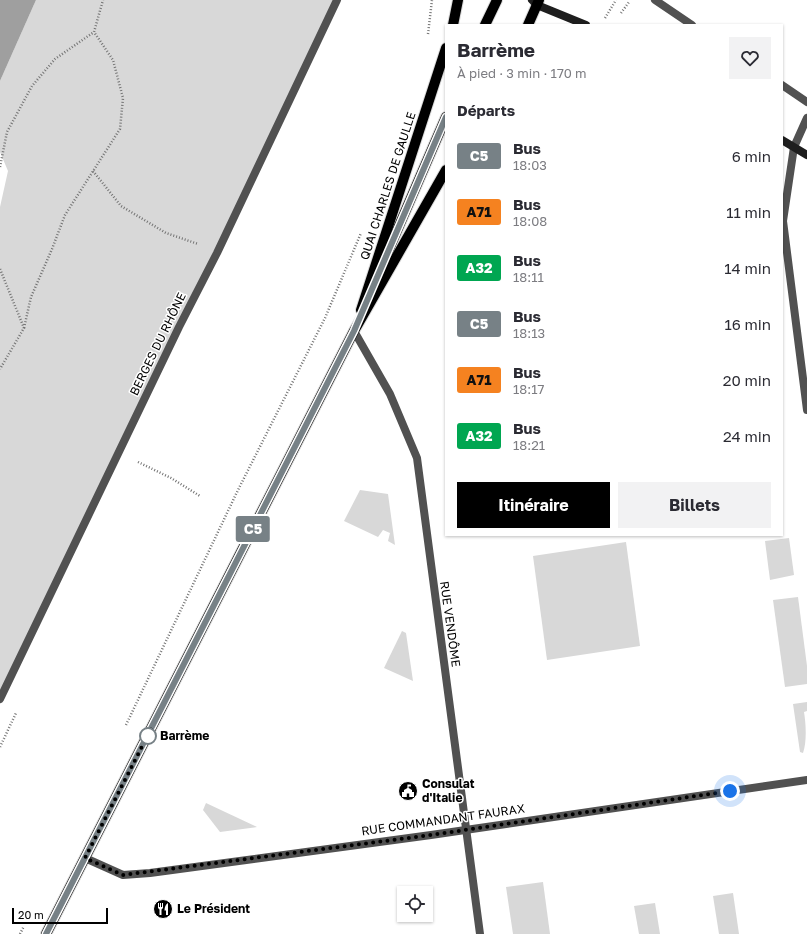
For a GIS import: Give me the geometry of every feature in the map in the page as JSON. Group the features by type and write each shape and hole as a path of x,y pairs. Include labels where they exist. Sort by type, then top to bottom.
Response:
{"main road":[{"path":"452,24 458,0"},
{"path":"486,24 496,0"},
{"path":"528,24 538,1 584,24"},
{"name":"QUAI CHARLES DE GAULLE","path":"354,331 445,51"},
{"path":"354,331 445,119"},
{"path":"783,141 807,155"},
{"path":"46,934 354,331 445,172"}],"street":[{"name":"BERGES DU RHÔNE","path":"0,699 179,327 217,253 337,0"},
{"path":"655,0 691,24"},
{"path":"783,86 807,102"},
{"path":"807,118 794,147 783,221 807,410"},
{"name":"RUE VENDÔME","path":"354,331 390,394 417,458 480,934"},
{"name":"RUE COMMANDANT FAURAX","path":"85,858 123,875 466,830 807,780"}],"path":[{"path":"0,167 7,132 32,86 55,59 94,32 103,0"},
{"path":"428,41 432,0"},
{"path":"602,22 616,0"},
{"path":"621,13 629,2"},
{"path":"0,369 24,328 31,297 52,250 65,215 120,129 123,98 113,60 94,32"},
{"path":"93,171 121,206 166,233 201,245"},
{"path":"125,726 238,490 325,318 361,232"},
{"path":"0,269 24,328"},
{"path":"150,468 200,496"},
{"path":"20,934 27,920"}],"shaded area":[{"path":"0,0 36,0 0,81"},
{"path":"36,0 337,0 0,699 0,207 8,171 0,152 0,81"},
{"path":"360,490 388,494 395,545 388,541 390,533 383,530 378,537 344,521"},
{"path":"789,538 794,575 770,580 765,541"},
{"path":"626,542 640,646 547,660 533,556"},
{"path":"798,597 807,666 807,684 785,687 773,600"},
{"path":"402,631 406,633 413,681 384,668"},
{"path":"807,702 807,711 804,712 806,733 803,753 800,752 793,704"},
{"path":"206,803 257,827 220,832 203,810"},
{"path":"543,882 550,934 513,934 506,887"},
{"path":"733,893 739,934 719,934 713,896"},
{"path":"655,903 660,934 639,934 634,906"}],"bus line":[{"name":"C5","path":"46,934 354,331 445,119"}],"place":[{"name":"Barrème","path":"148,736"},
{"name":"Consulat d'Italie","path":"408,791"},
{"name":"Le Président","path":"163,909"}],"route":[{"path":"148,736 151,729 85,858 123,875 150,873 431,835 730,791"}]}
